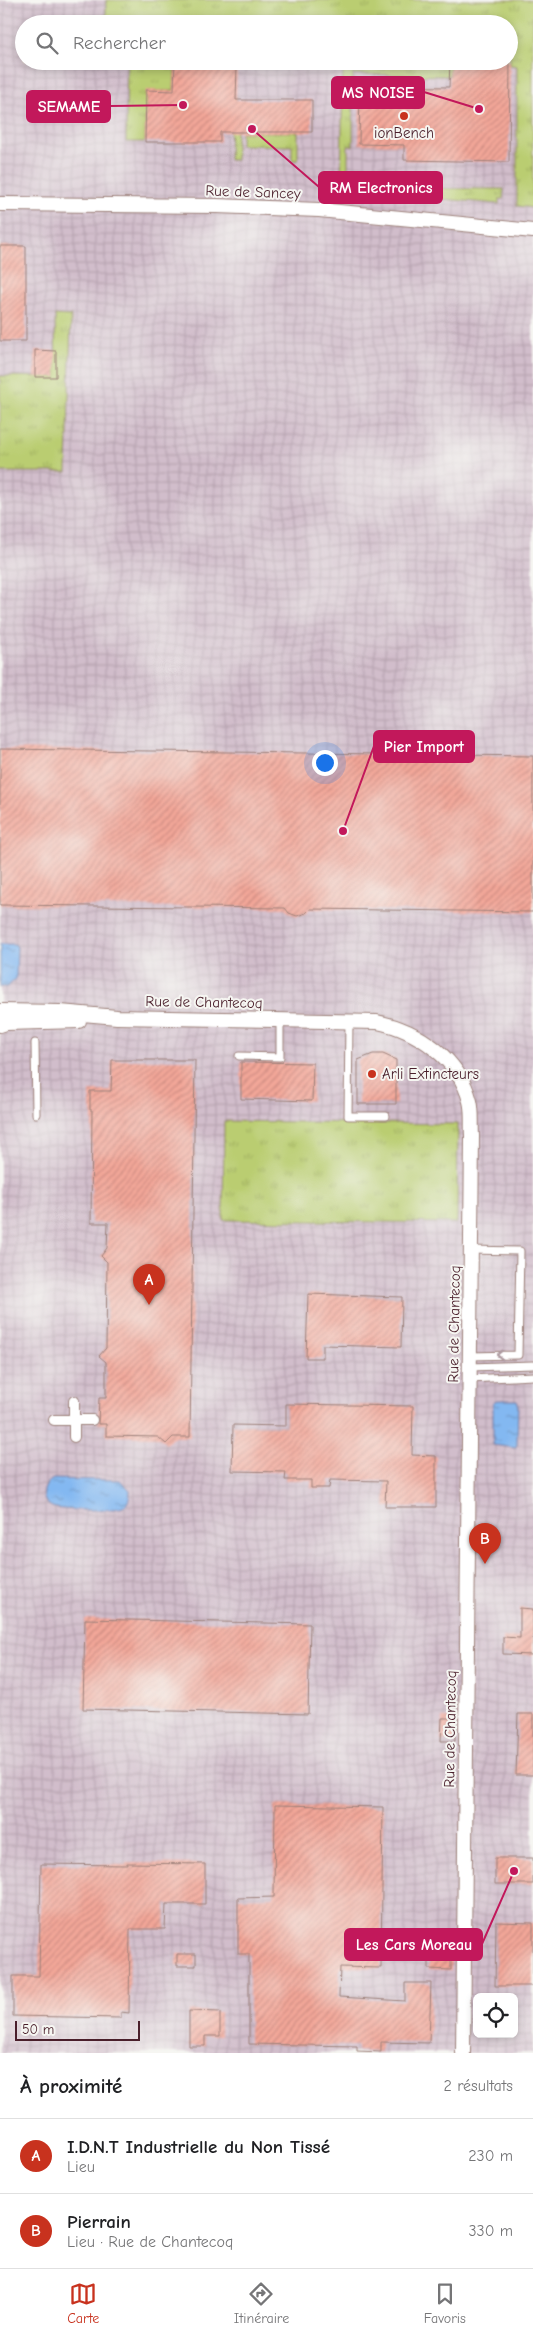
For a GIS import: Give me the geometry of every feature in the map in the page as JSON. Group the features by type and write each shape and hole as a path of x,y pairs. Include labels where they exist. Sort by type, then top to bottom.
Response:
{"street":[{"name":"Rue de Sancey","path":"0,204 216,206 319,210 533,231"},
{"name":"Rue de Chantecoq","path":"0,1012 60,1012 117,1017 349,1021 395,1025 428,1043 443,1057 466,1090 471,1113 471,1250 463,2053"},
{"path":"0,1025 6,1023 60,1022 117,1017"},
{"path":"74,1401 74,1437"},
{"path":"54,1420 92,1420"}],"lane":[{"path":"239,1056 280,1057 280,1020"},
{"path":"349,1021 348,1116 386,1116"},
{"path":"35,1043 36,1114"},
{"path":"469,1367 518,1355 520,1251 471,1250"},
{"path":"469,1367 533,1365"},
{"path":"469,1367 533,1376"}],"shaded area":[{"path":"0,0 533,0 533,2053 0,2053"}],"green space":[{"path":"106,0 533,0 533,208 517,206 518,15 106,15"},
{"path":"127,70 175,70 174,91 146,91 145,142 126,142"},
{"path":"220,70 231,70 230,96 236,96 236,160 229,160 230,120 220,120"},
{"path":"343,70 449,70 449,76 353,74 353,146 348,146 348,185 363,186 365,192 341,190"},
{"path":"241,132 298,132 298,160 292,160 292,146 241,145"},
{"path":"385,188 504,189 503,199 499,199 499,204 384,194"},
{"path":"55,315 71,316 67,472 0,472 0,376 56,377"},
{"path":"224,1121 458,1124 457,1223 223,1220"}],"water":[{"path":"0,944 15,944 17,947 16,979 7,987 0,987"},
{"path":"497,1400 517,1400 518,1402 517,1445 515,1448 493,1445 493,1402"},
{"path":"53,1479 120,1480 130,1490 128,1502 123,1507 110,1509 88,1510 52,1507 45,1501 44,1489"}],"building":[{"path":"175,70 237,70 236,100 312,100 312,132 220,132 220,142 145,142 146,90 174,91"},
{"path":"450,70 510,70 509,162 404,160 404,145 359,144 360,86 449,87"},
{"path":"0,246 26,246 26,341 0,341"},
{"path":"35,350 56,351 56,377 35,377"},
{"path":"0,749 533,756 533,912 310,909 306,913 297,916 289,913 285,908 0,905"},
{"path":"373,1054 383,1054 396,1060 396,1104 358,1104 358,1060"},
{"path":"112,1060 195,1060 190,1437 173,1437 166,1444 158,1437 106,1436 106,1424 98,1424 99,1398 106,1398 106,1362 99,1356 106,1348 107,1262 101,1256 107,1248 108,1223 91,1223 92,1110 90,1110 90,1091 111,1091"},
{"path":"241,1062 313,1063 312,1101 241,1099"},
{"path":"308,1294 402,1297 401,1347 323,1345 323,1358 306,1358"},
{"path":"286,1404 413,1406 412,1455 436,1456 436,1507 385,1507 386,1481 330,1480 329,1488 311,1488 311,1480 285,1480 286,1472 232,1471 233,1425 286,1426"},
{"path":"520,1608 533,1609 533,1655 503,1654 503,1637 520,1638"},
{"path":"85,1619 310,1624 308,1714 83,1709"},
{"path":"518,1714 533,1714 533,1775 516,1775"},
{"path":"442,1718 455,1718 455,1741 441,1741"},
{"path":"275,1805 383,1807 381,1968 340,1967 339,1997 405,2001 405,1983 431,1983 429,2043 381,2042 381,2052 357,2051 357,2046 249,2044 249,1954 238,1954 238,1898 274,1897"},
{"path":"495,1858 533,1858 533,1884 495,1884"},
{"path":"127,1863 205,1864 205,1904 166,1904 165,1929 130,1929 129,2013 121,2012 121,2018 13,2016 13,1976 39,1976 41,1864 127,1865"},
{"path":"496,1922 533,1923 533,1986 495,1986"},
{"path":"177,1954 196,1954 196,1966 177,1966"},
{"path":"429,1956 451,1956 451,1970 429,1969"},
{"path":"189,2011 220,2012 220,2036 205,2036 205,2046 189,2046"}],"place":[{"name":"SEMAME","path":"183,105"},
{"name":"MS NOISE","path":"479,109"},
{"name":"ionBench","path":"404,116"},
{"name":"RM Electronics","path":"252,129"},
{"name":"Pier Import","path":"343,831"},
{"name":"Arli Extincteurs","path":"372,1074"},
{"name":"I.D.N.T Industrielle du Non Tissé","path":"149,1305"},
{"name":"Pierrain","path":"485,1564"},
{"name":"Les Cars Moreau","path":"514,1871"}]}
